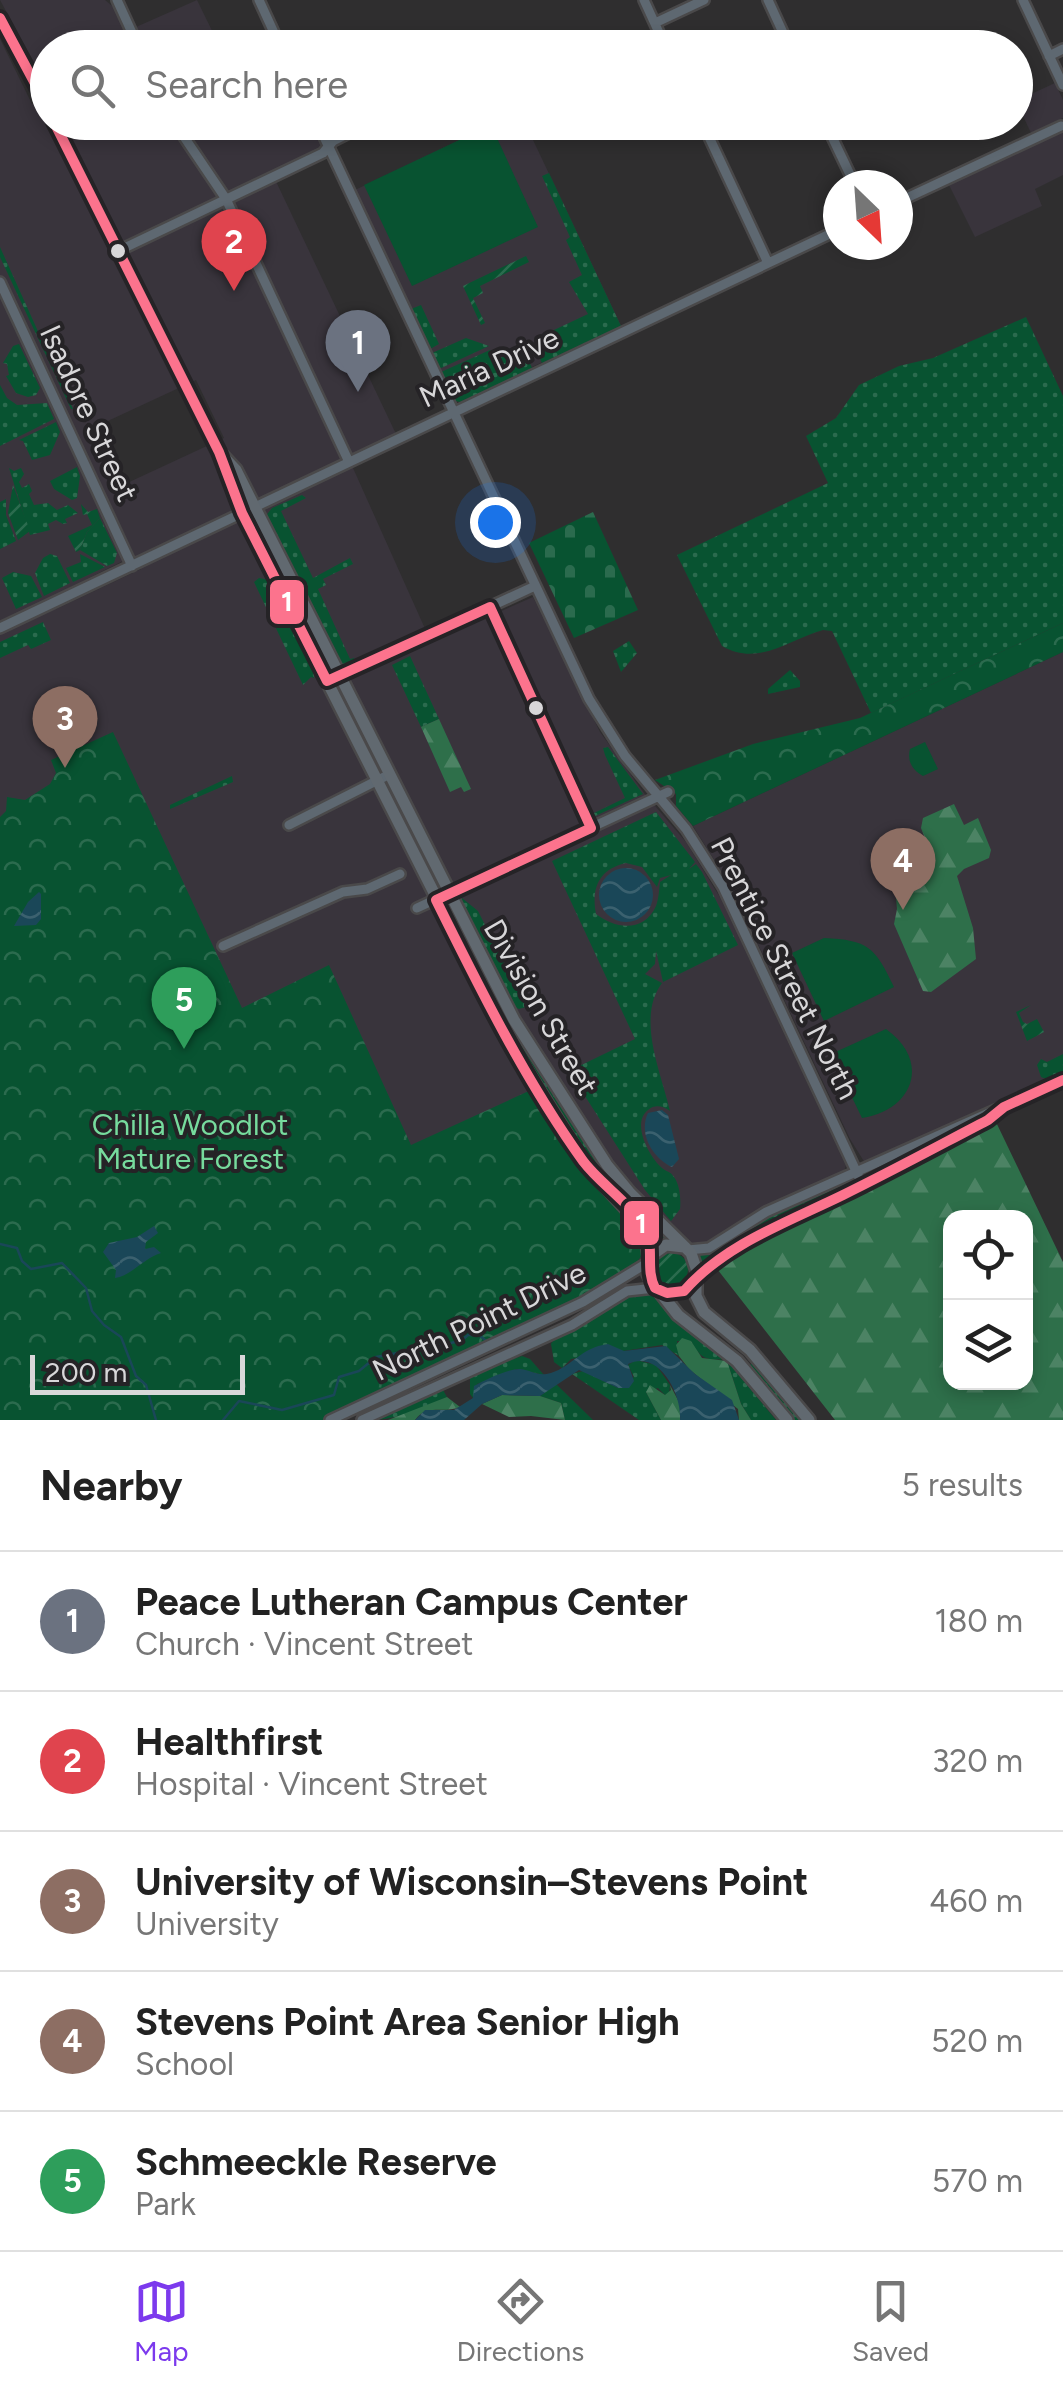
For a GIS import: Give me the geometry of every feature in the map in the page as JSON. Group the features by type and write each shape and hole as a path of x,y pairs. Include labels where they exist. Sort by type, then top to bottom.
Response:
{"main road":[{"path":"0,18 30,75"},
{"name":"Division Street","path":"63,140 219,452 236,470 248,510 382,778 436,900 513,1049 597,1180 646,1230 648,1260"},
{"name":"Division Street","path":"382,778 514,1020 608,1166 686,1248"},
{"path":"787,1420 737,1361 678,1315 649,1279 648,1260 666,1246 686,1248 694,1257 696,1296 704,1312 750,1350 809,1420"},
{"path":"657,1290 679,1293 697,1277"}],"street":[{"path":"118,0 131,30"},
{"path":"259,0 273,30"},
{"path":"644,0 658,30"},
{"path":"655,23 704,0"},
{"path":"768,0 782,30"},
{"path":"1023,0 1063,85"},
{"path":"1049,56 1063,49"},
{"path":"1033,139 1062,125"},
{"path":"186,140 226,199 350,462"},
{"name":"Prentice Street North","path":"325,140 597,714 625,756 663,794 723,888 863,1186"},
{"path":"118,252 323,153 335,140"},
{"path":"710,140 768,263"},
{"path":"833,140 847,170"},
{"path":"913,195 1030,140"},
{"name":"Maria Drive","path":"0,628 823,237"},
{"name":"Isadore Street","path":"0,282 132,566"},
{"path":"333,679 536,586"},
{"path":"289,825 382,778"},
{"path":"416,908 663,794"},
{"path":"222,946 342,892 367,889 400,874"},
{"path":"686,1248 709,1248 766,1212 1063,1080"},
{"path":"697,1277 740,1246 863,1186 1004,1108"},
{"name":"North Point Drive","path":"330,1420 583,1302 648,1260"},
{"name":"North Point Drive","path":"362,1420 572,1325 627,1291 657,1290"}],"shaded area":[{"path":"0,0 105,0 117,10 127,30 30,30 30,55"},
{"path":"197,0 212,30 129,30"},
{"path":"0,39 30,100 30,140 319,140 322,147 272,173 396,434 354,455 353,468 431,642 533,597 600,732 686,842 721,899 846,1166 843,1173 763,1208 706,1244 657,1246 643,1258 0,1420","holes":["196,380 224,438 125,484 97,426","77,434 141,569 56,609 51,597 123,561 67,439"]},
{"path":"1055,83 1063,100 1063,118 1033,132 1033,93"},
{"path":"1063,130 1063,175 1035,189 1042,206 975,237 949,185"},
{"path":"459,140 533,140 622,328 456,402 355,190"},
{"path":"1063,652 1063,1071 865,1163 850,1139 730,885 693,826"}],"green space":[{"path":"459,140 498,140 538,227 412,286 364,185"},
{"path":"549,173 621,326 542,363 535,348 540,345 537,338 588,314 569,282 582,275 566,240 570,237 542,176"},
{"path":"0,247 73,409 0,257"},
{"path":"526,256 529,262 480,286 483,293 473,298 485,323 481,325 463,286"},
{"path":"421,305 439,344 430,349 411,309"},
{"path":"1026,317 1063,396 1063,623 871,713 832,631 823,630 761,653 735,652 722,646 677,555 828,483 806,436 836,418 859,385"},
{"path":"466,338 489,346 439,369 432,353"},
{"path":"19,344 40,388 36,395 28,397 16,393 6,376 7,364 3,363 13,346"},
{"path":"523,348 532,368 455,401 441,372 490,350 498,359"},
{"path":"0,385 7,398 17,405 47,403 54,419 0,446"},
{"path":"56,422 60,432 50,455 32,460 19,440"},
{"path":"77,467 77,498 72,500 54,489 50,481"},
{"path":"9,468 21,468 24,474 19,482 22,488 29,484 34,505 48,503 57,510 68,505 78,513 65,519 67,523 56,520 48,524 50,530 30,535"},
{"path":"13,485 30,531 18,540 8,513"},
{"path":"302,495 306,498 281,511 313,578 350,558 353,564 323,579 326,585 318,589 350,659 356,662 343,668 265,517 272,508"},
{"path":"6,499 6,515 16,541 0,549 0,502"},
{"path":"81,504 88,512 97,509 100,518 76,552 68,536 92,525 87,514 83,515"},
{"path":"593,512 638,610 574,638 529,543"},
{"path":"100,518 117,553 114,563 107,566 80,550 87,532"},
{"path":"80,554 105,567 73,582 66,568 81,562"},
{"path":"57,556 70,583 44,596 35,573 43,558"},
{"path":"13,572 31,576 42,597 16,609 2,578"},
{"path":"259,578 269,580 313,670 314,678 303,685 254,582"},
{"path":"43,622 51,640 0,658 0,642"},
{"path":"1063,623 1063,652 693,826 676,806 676,794 655,780 753,744 860,718"},
{"path":"629,641 637,653 621,672 613,651"},
{"path":"410,656 439,719 421,727 392,665"},
{"path":"790,670 800,681 800,687 768,694 768,689"},
{"path":"439,719 471,789 464,792 461,787 450,792 421,727"},
{"name":"Chilla Woodlot Mature Forest","path":"113,732 242,1008 329,965 411,1145 531,1090 585,1168 640,1230 645,1251 631,1270 330,1420 0,1420 0,817 6,811 7,797 25,800 50,784 56,773 51,760"},
{"path":"925,742 938,769 923,776 911,765 909,753"},
{"path":"608,747 643,794 593,817 587,810 592,814 625,798 605,755 603,748"},
{"path":"232,776 233,782 170,809 170,805"},
{"path":"954,804 964,825 978,818 991,850 989,858 957,876 973,928 976,959 931,992 923,991 894,924 897,909 892,855 918,847 925,838 923,818"},
{"path":"656,812 695,862 689,869 696,864 702,872 738,945 663,982 656,951 655,964 645,974 662,983 651,1012 651,1029 670,1111 653,1107 641,1123 652,1156 678,1184 680,1209 671,1221 645,1190 569,1071 635,1039 552,861","holes":["626,863 642,867 657,887 660,878 671,875 660,882 651,915 629,926 596,914 596,888 603,875"]},
{"path":"462,898 478,911 526,1007 513,1006 460,904"},
{"path":"824,938 851,941 868,948 894,987 824,1021 792,953"},
{"path":"1031,1005 1019,1013 1023,1022 1037,1019 1044,1032 1027,1041 1016,1012"},
{"path":"513,1027 553,1090 674,1240 655,1247 649,1226 598,1173 514,1040"},
{"path":"886,1029 909,1055 910,1082 894,1105 862,1118 831,1054"},
{"path":"1063,1054 1063,1073 1049,1080 1041,1077 1037,1065 1041,1059 1047,1062"},
{"path":"995,1120 1063,1262 1063,1420 835,1420 714,1265"},
{"path":"844,1183 845,1187 770,1222 701,1268 696,1254 712,1252 760,1220"},
{"path":"672,1253 683,1258 688,1269 683,1280 672,1285 661,1280 656,1269 661,1258"},
{"path":"643,1293 658,1297 725,1359 708,1359 691,1341 677,1341 679,1356 662,1345 571,1359 562,1368 554,1362 551,1344 556,1338 609,1306"},
{"path":"682,1338 691,1341 702,1358 727,1361 741,1404 751,1420 739,1420 738,1409 689,1369 676,1345"},
{"path":"522,1356 544,1375 517,1369 477,1384 473,1398 470,1375"},
{"path":"636,1360 656,1365 670,1385 669,1394 658,1388 646,1392 661,1420 639,1420 572,1374 583,1371 618,1388 634,1377 628,1365"},
{"path":"727,1361 776,1420 751,1420 741,1404"},
{"path":"755,1361 803,1420 792,1420 748,1367"},
{"path":"556,1384 593,1420 565,1420 561,1403 540,1396"},
{"path":"650,1385 665,1395 671,1390 670,1385 680,1404 680,1420 661,1420 646,1392"},
{"path":"443,1390 447,1397 419,1409 370,1420"},
{"path":"502,1395 540,1396 561,1403 565,1420 509,1417 482,1404"},
{"path":"447,1397 460,1407 430,1410 415,1420 388,1420"}],"water":[{"path":"626,868 645,876 653,895 645,914 626,922 607,914 599,895 607,876"},
{"path":"39,892 41,919 36,925 14,926 28,902"},
{"path":"662,1110 668,1115 679,1159 672,1167 653,1151 646,1137 648,1113"},
{"path":"154,1226 158,1233 146,1242 145,1249 154,1247 161,1253 115,1278 116,1270 103,1252 109,1243 137,1237"},
{"path":"608,1344 624,1351 666,1346 695,1374 732,1400 739,1420 680,1420 673,1387 659,1368 639,1361 628,1364 634,1381 629,1388 618,1388 579,1370 540,1396 502,1395 482,1404 464,1420 415,1420 425,1410 454,1410 473,1398 474,1386 496,1375 520,1369 551,1373 590,1349"}],"waterway":[{"path":"0,1244 17,1248 22,1261 31,1269 62,1263 86,1288 92,1311 121,1337 136,1376 146,1385 156,1420"},
{"path":"223,1420 239,1401 282,1410 334,1395 339,1377 359,1371 376,1357 461,1341 468,1335 479,1335 490,1344"}],"transit line":[{"name":"1","path":"0,18 30,74"},
{"name":"1","path":"63,140 219,452 242,513 327,681 490,607 591,828 436,900 542,1099 583,1161 632,1210 645,1229 655,1288 667,1293 684,1291 700,1274 738,1247 1063,1080"}],"place":[{"name":"Healthfirst","path":"234,291"},
{"name":"Peace Lutheran Campus Center","path":"358,392"},
{"name":"University of Wisconsin–Stevens Point","path":"65,768"},
{"name":"Stevens Point Area Senior High","path":"903,910"},
{"name":"Schmeeckle Reserve","path":"184,1049"}]}
